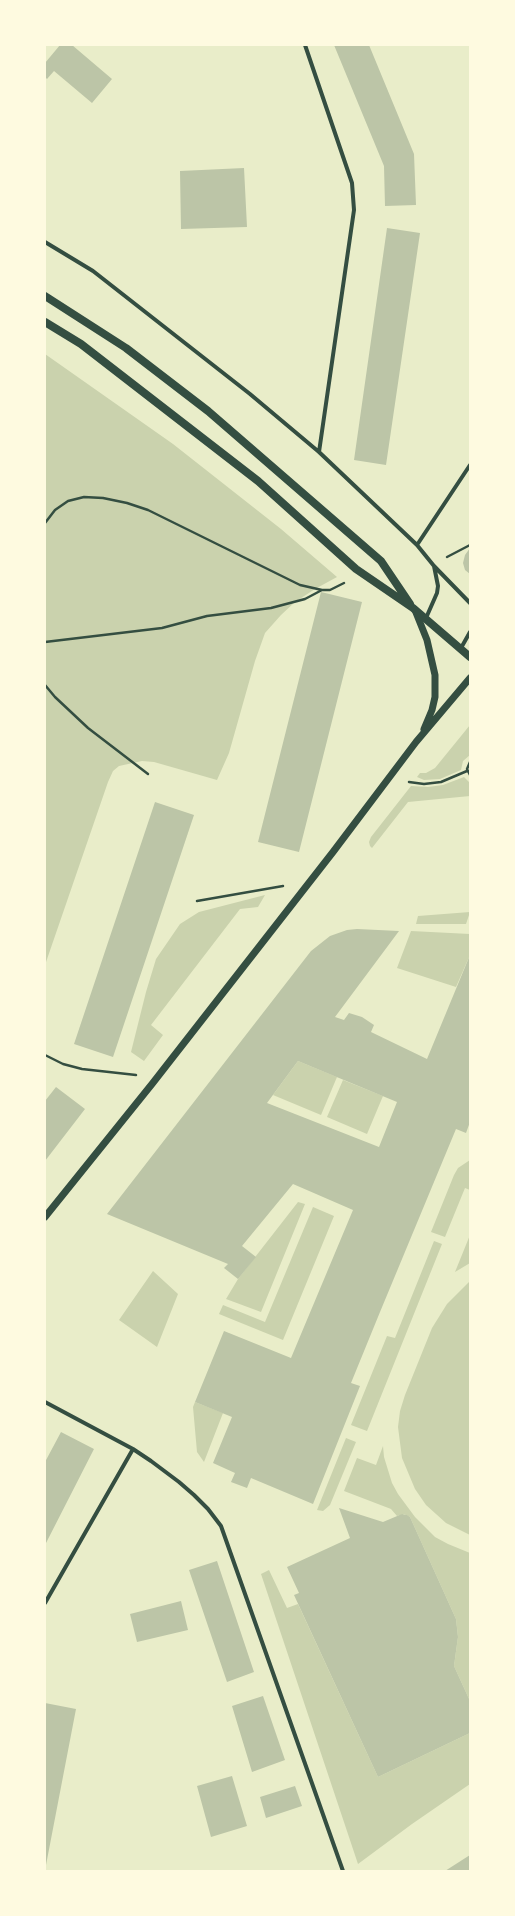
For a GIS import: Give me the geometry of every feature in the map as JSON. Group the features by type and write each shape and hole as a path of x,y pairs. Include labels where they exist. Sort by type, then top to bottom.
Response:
{"main road":[{"path":"45,296 126,348 208,411 381,561 413,608"},
{"path":"45,322 81,344 258,481 356,569 426,618 470,657"}],"street":[{"path":"305,45 352,183 354,210 319,452"},
{"path":"45,242 93,271 250,394 319,452 417,545 434,566 470,604"},
{"path":"417,545 470,465"},
{"path":"426,618 438,586 434,566"},
{"path":"413,608 421,622 427,640 436,686 432,710 416,742"},
{"path":"461,648 470,632"},
{"path":"45,1217 152,1084 416,742 470,678"},
{"path":"45,1402 134,1449 180,1482 208,1509 221,1526 343,1871"},
{"path":"45,1603 134,1449"}],"path":[{"path":"45,523 55,510 68,501 84,497 103,498 127,503 148,510 228,548 264,568 300,584 322,590 330,590 343,584 356,569"},
{"path":"434,566 470,545"},
{"path":"45,642 162,628 207,616 271,608 305,599 322,590"},
{"path":"45,685 60,702 88,728 148,774"},
{"path":"470,762 467,766 467,771 470,775"},
{"path":"391,774 409,782 424,784 449,780 467,771"},
{"path":"197,901 308,883"},
{"path":"45,1055 63,1064 82,1069 105,1073 132,1074 152,1084"}],"green space":[{"path":"45,354 173,444 281,529 337,577 295,602 265,633 255,661 229,753 217,780 154,762 142,761 119,766 113,771 45,965"},
{"path":"470,725 470,755 463,761 461,770 440,779 424,780 417,777 420,773 426,773 435,768"},
{"path":"464,777 470,783 470,796 408,802 372,848 370,846 369,842 371,837 411,786 428,787 443,785"},
{"path":"265,895 258,907 240,909 151,1025 163,1035 144,1061 131,1052 156,959 180,924 199,912"},
{"path":"470,912 466,924 416,924 418,916"},
{"path":"411,931 470,934 470,955 456,987 397,968"},
{"path":"298,1061 337,1077 321,1115 273,1095"},
{"path":"343,1080 383,1096 367,1134 327,1117"},
{"path":"470,1160 470,1190 465,1188 445,1237 431,1232 454,1175 458,1168"},
{"path":"298,1202 305,1204 261,1312 226,1299 238,1279"},
{"path":"313,1207 334,1216 283,1340 219,1314 223,1305 265,1322"},
{"path":"470,1235 470,1263 455,1272"},
{"path":"434,1241 442,1244 367,1431 351,1425 387,1336 395,1338"},
{"path":"153,1271 178,1294 157,1347 119,1320"},
{"path":"470,1281 470,1535 446,1523 426,1505 415,1489 402,1458 398,1427 400,1411 405,1395 432,1328 447,1304"},
{"path":"195,1402 223,1413 204,1462 197,1452 193,1407"},
{"path":"346,1438 356,1442 330,1505 323,1511 317,1510"},
{"path":"383,1446 384,1457 392,1483 415,1517 435,1537 470,1553 470,1701 454,1666 458,1637 456,1619 410,1517 404,1514 397,1516 391,1509 344,1491 357,1458 376,1465"},
{"path":"269,1570 287,1608 298,1604 378,1777 470,1733 470,1784 358,1864 261,1574"}],"building":[{"path":"60,45 72,45 112,79 92,103 54,71 47,79 45,77 45,63"},
{"path":"334,45 369,45 414,154 416,205 385,206 384,166"},
{"path":"244,168 247,227 181,229 180,171"},
{"path":"387,228 420,233 386,465 354,460"},
{"path":"470,548 470,574 465,570 463,563 465,555"},
{"path":"321,592 362,602 299,852 258,842"},
{"path":"155,802 194,815 113,1057 74,1044"},
{"path":"347,930 399,931 335,1017 344,1020 349,1013 362,1017 374,1025 371,1032 427,1059 470,955 470,1122 466,1133 456,1129 380,1312 351,1383 360,1386 313,1504 251,1478 247,1488 231,1482 235,1473 213,1463 232,1417 195,1402 224,1331 291,1358 353,1210 293,1184 242,1246 256,1257 238,1279 224,1268 228,1264 107,1214 311,951 330,936","holes":["298,1061 397,1102 379,1147 267,1103"]},
{"path":"56,1087 85,1109 45,1161 45,1101"},
{"path":"61,1432 94,1449 45,1545 45,1462"},
{"path":"339,1508 383,1522 402,1514 410,1517 456,1619 458,1637 454,1666 470,1701 470,1733 378,1777 294,1595 299,1593 287,1567 350,1538"},
{"path":"217,1561 254,1672 227,1682 189,1570"},
{"path":"181,1601 188,1630 137,1642 130,1614"},
{"path":"263,1696 285,1760 252,1772 232,1706"},
{"path":"45,1703 76,1709 46,1865 45,1865"},
{"path":"232,1776 247,1826 211,1837 197,1786"},
{"path":"295,1786 302,1806 266,1818 260,1797"},
{"path":"470,1855 470,1871 445,1871"}]}
